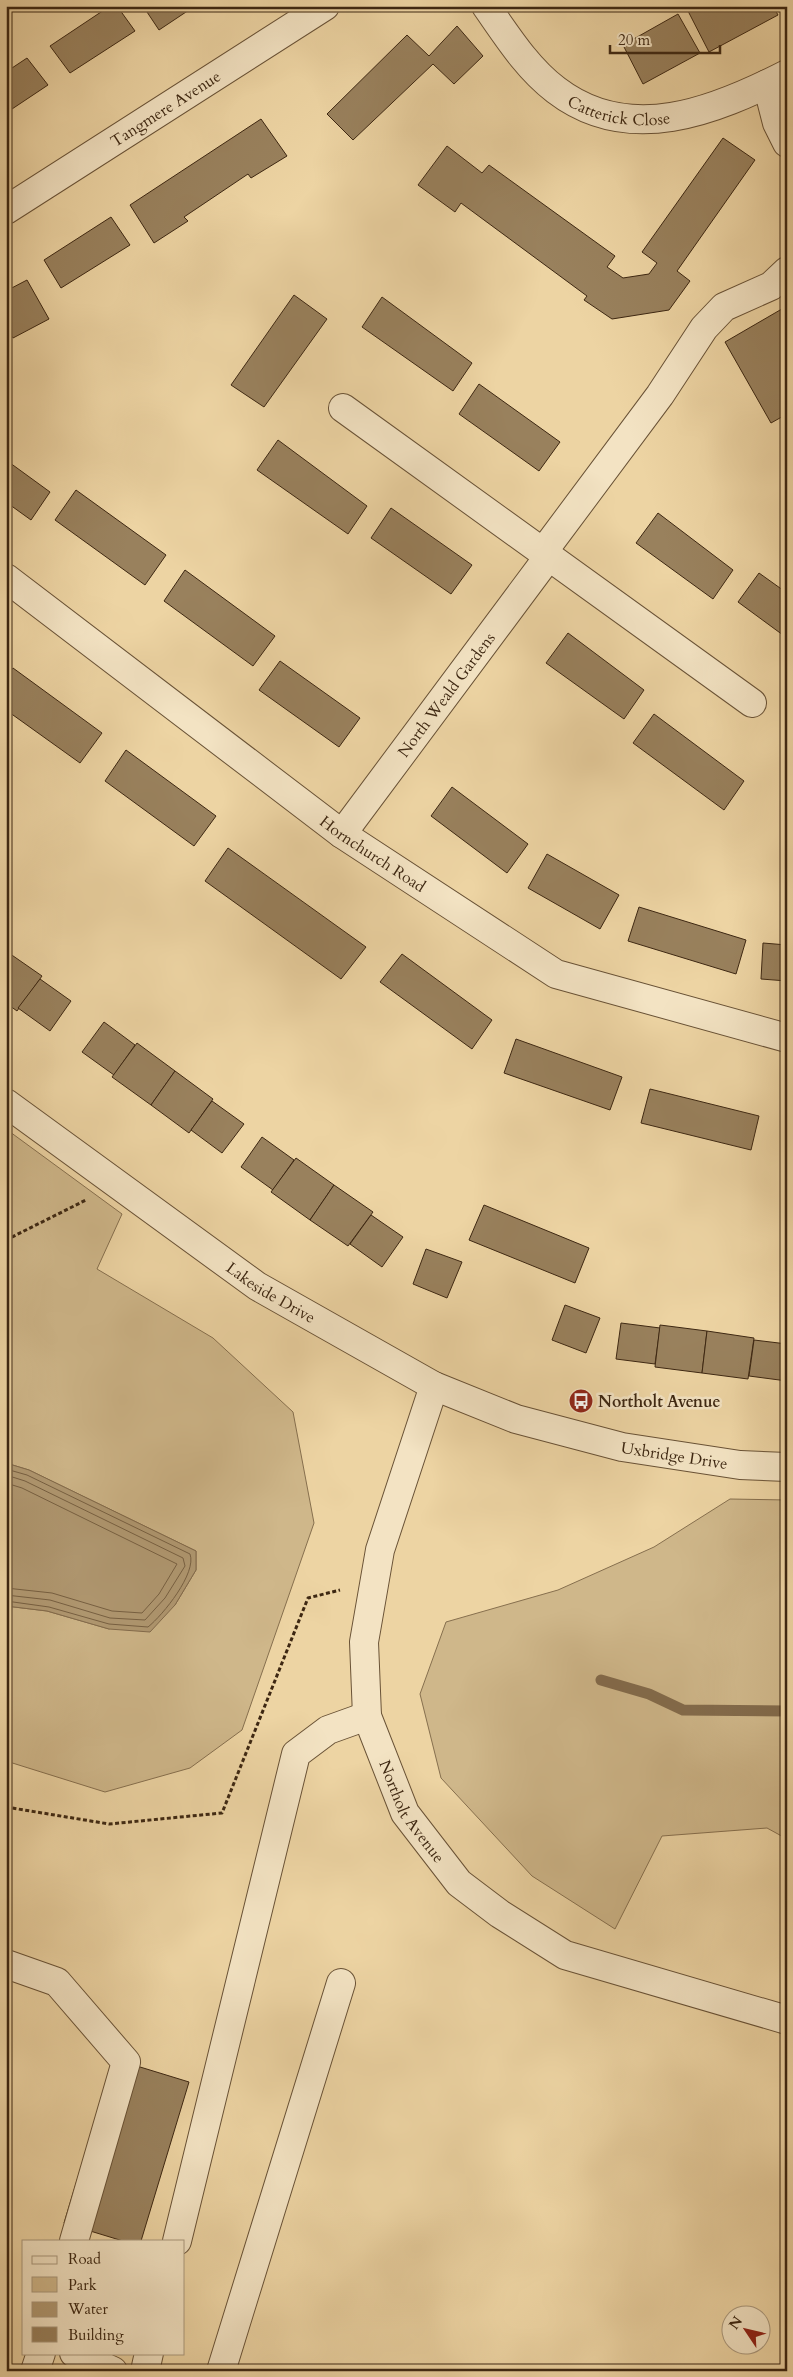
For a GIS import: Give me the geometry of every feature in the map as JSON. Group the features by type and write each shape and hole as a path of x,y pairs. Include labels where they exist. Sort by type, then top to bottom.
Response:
{"street":[{"name":"Tangmere Avenue","path":"6,210 325,6"},
{"name":"Catterick Close","path":"486,6 511,42 537,73 566,98 597,114 624,119 650,120 681,116 722,104 777,79"},
{"path":"777,79 777,124 787,143"},
{"name":"North Weald Gardens","path":"342,834 660,395 704,328 724,307 771,286 787,270"},
{"path":"343,408 752,703"},
{"name":"Hornchurch Road","path":"6,578 342,834 556,974 787,1038"},
{"name":"Lakeside Drive","path":"6,1103 257,1286 434,1386 516,1418 565,1433"},
{"name":"Northolt Avenue","path":"434,1386 380,1550 364,1642 367,1716 405,1812 459,1883 500,1914 566,1955 787,2020"},
{"name":"Uxbridge Drive","path":"565,1433 660,1454 740,1464 787,1467"},
{"path":"177,2240 296,1754 328,1730 367,1716"},
{"path":"6,1964 57,1982 126,2062 74,2240"},
{"path":"221,2371 341,1983"},
{"path":"35,2371 41,2354"},
{"path":"76,2354 113,2371"},
{"path":"145,2371 149,2354"}],"path":[{"path":"6,1240 117,1184"},
{"path":"6,1807 110,1824 222,1813 308,1598 375,1582"}],"green space":[{"path":"6,1129 122,1214 97,1269 213,1338 293,1412 314,1523 242,1730 190,1768 105,1792 6,1761 6,1606 47,1611 109,1629 175,1605 196,1570 196,1551 29,1470 6,1463"},
{"path":"730,1499 787,1500 787,1839 767,1828 662,1836 615,1929 532,1876 441,1778 420,1694 446,1622 558,1590 654,1547"}],"water":[{"path":"6,1463 29,1470 196,1551 196,1570 175,1605 150,1632 109,1629 47,1611 6,1606"}],"building":[{"path":"110,6 117,6 135,31 70,73 50,46"},
{"path":"143,6 195,6 159,30"},
{"path":"698,6 778,6 774,8 778,15 709,52 688,11"},
{"path":"678,14 700,53 643,84 623,45"},
{"path":"457,26 483,56 454,84 433,64 353,140 327,114 407,35 429,56"},
{"path":"27,58 48,85 6,113 6,72"},
{"path":"261,119 287,156 251,178 248,174 184,217 188,221 154,243 130,205"},
{"path":"723,138 755,160 677,271 690,281 669,310 612,319 584,300 587,296 461,203 455,212 418,185 447,146 482,173 489,165 615,256 607,267 623,278 649,274 657,263 642,252"},
{"path":"111,217 130,245 61,288 44,260"},
{"path":"27,280 49,319 13,338 11,335 6,337 6,291"},
{"path":"294,295 327,319 264,407 231,385"},
{"path":"382,297 472,363 453,391 362,327"},
{"path":"787,306 787,414 771,423 725,342"},
{"path":"479,384 560,442 539,471 459,414"},
{"path":"278,440 367,506 348,534 257,470"},
{"path":"6,460 50,492 31,520 6,502"},
{"path":"76,490 166,555 145,585 55,520"},
{"path":"391,508 472,565 451,594 371,538"},
{"path":"658,513 733,570 713,599 636,543"},
{"path":"185,570 275,636 253,666 164,601"},
{"path":"759,573 787,593 787,638 738,602"},
{"path":"568,633 644,690 624,719 546,663"},
{"path":"280,661 360,718 339,747 259,690"},
{"path":"13,668 102,733 80,763 6,710 6,677"},
{"path":"654,714 744,781 724,810 633,743"},
{"path":"126,750 216,816 194,846 105,781"},
{"path":"452,787 528,844 507,873 431,816"},
{"path":"228,848 366,947 341,979 205,881"},
{"path":"547,854 619,895 600,929 528,888"},
{"path":"639,907 746,940 736,974 628,941"},
{"path":"763,943 787,945 787,981 761,979"},
{"path":"6,951 42,976 17,1011 6,1003"},
{"path":"402,954 492,1020 472,1049 380,982"},
{"path":"40,979 71,1001 50,1031 18,1008"},
{"path":"104,1022 135,1045 114,1075 82,1052"},
{"path":"516,1039 622,1077 610,1110 504,1073"},
{"path":"137,1043 175,1071 151,1105 112,1077"},
{"path":"175,1071 213,1099 189,1133 151,1105"},
{"path":"650,1089 759,1116 751,1150 641,1123"},
{"path":"212,1101 244,1124 222,1153 191,1130"},
{"path":"262,1137 294,1160 273,1190 241,1167"},
{"path":"296,1158 334,1185 310,1220 271,1192"},
{"path":"334,1185 373,1212 348,1246 310,1220"},
{"path":"484,1205 589,1248 575,1283 469,1240"},
{"path":"371,1215 403,1237 382,1267 350,1244"},
{"path":"426,1249 462,1262 447,1298 413,1284"},
{"path":"565,1305 600,1318 586,1353 552,1340"},
{"path":"621,1323 660,1328 655,1364 616,1359"},
{"path":"660,1325 707,1331 702,1373 655,1367"},
{"path":"707,1331 754,1338 748,1379 702,1373"},
{"path":"754,1340 787,1344 787,1381 749,1376"},
{"path":"114,2059 189,2082 141,2240 120,2240 64,2223"}],"waterway":[{"path":"601,1680 649,1694 683,1710 787,1711"}],"place":[{"name":"Northolt Avenue","path":"581,1401"}]}
